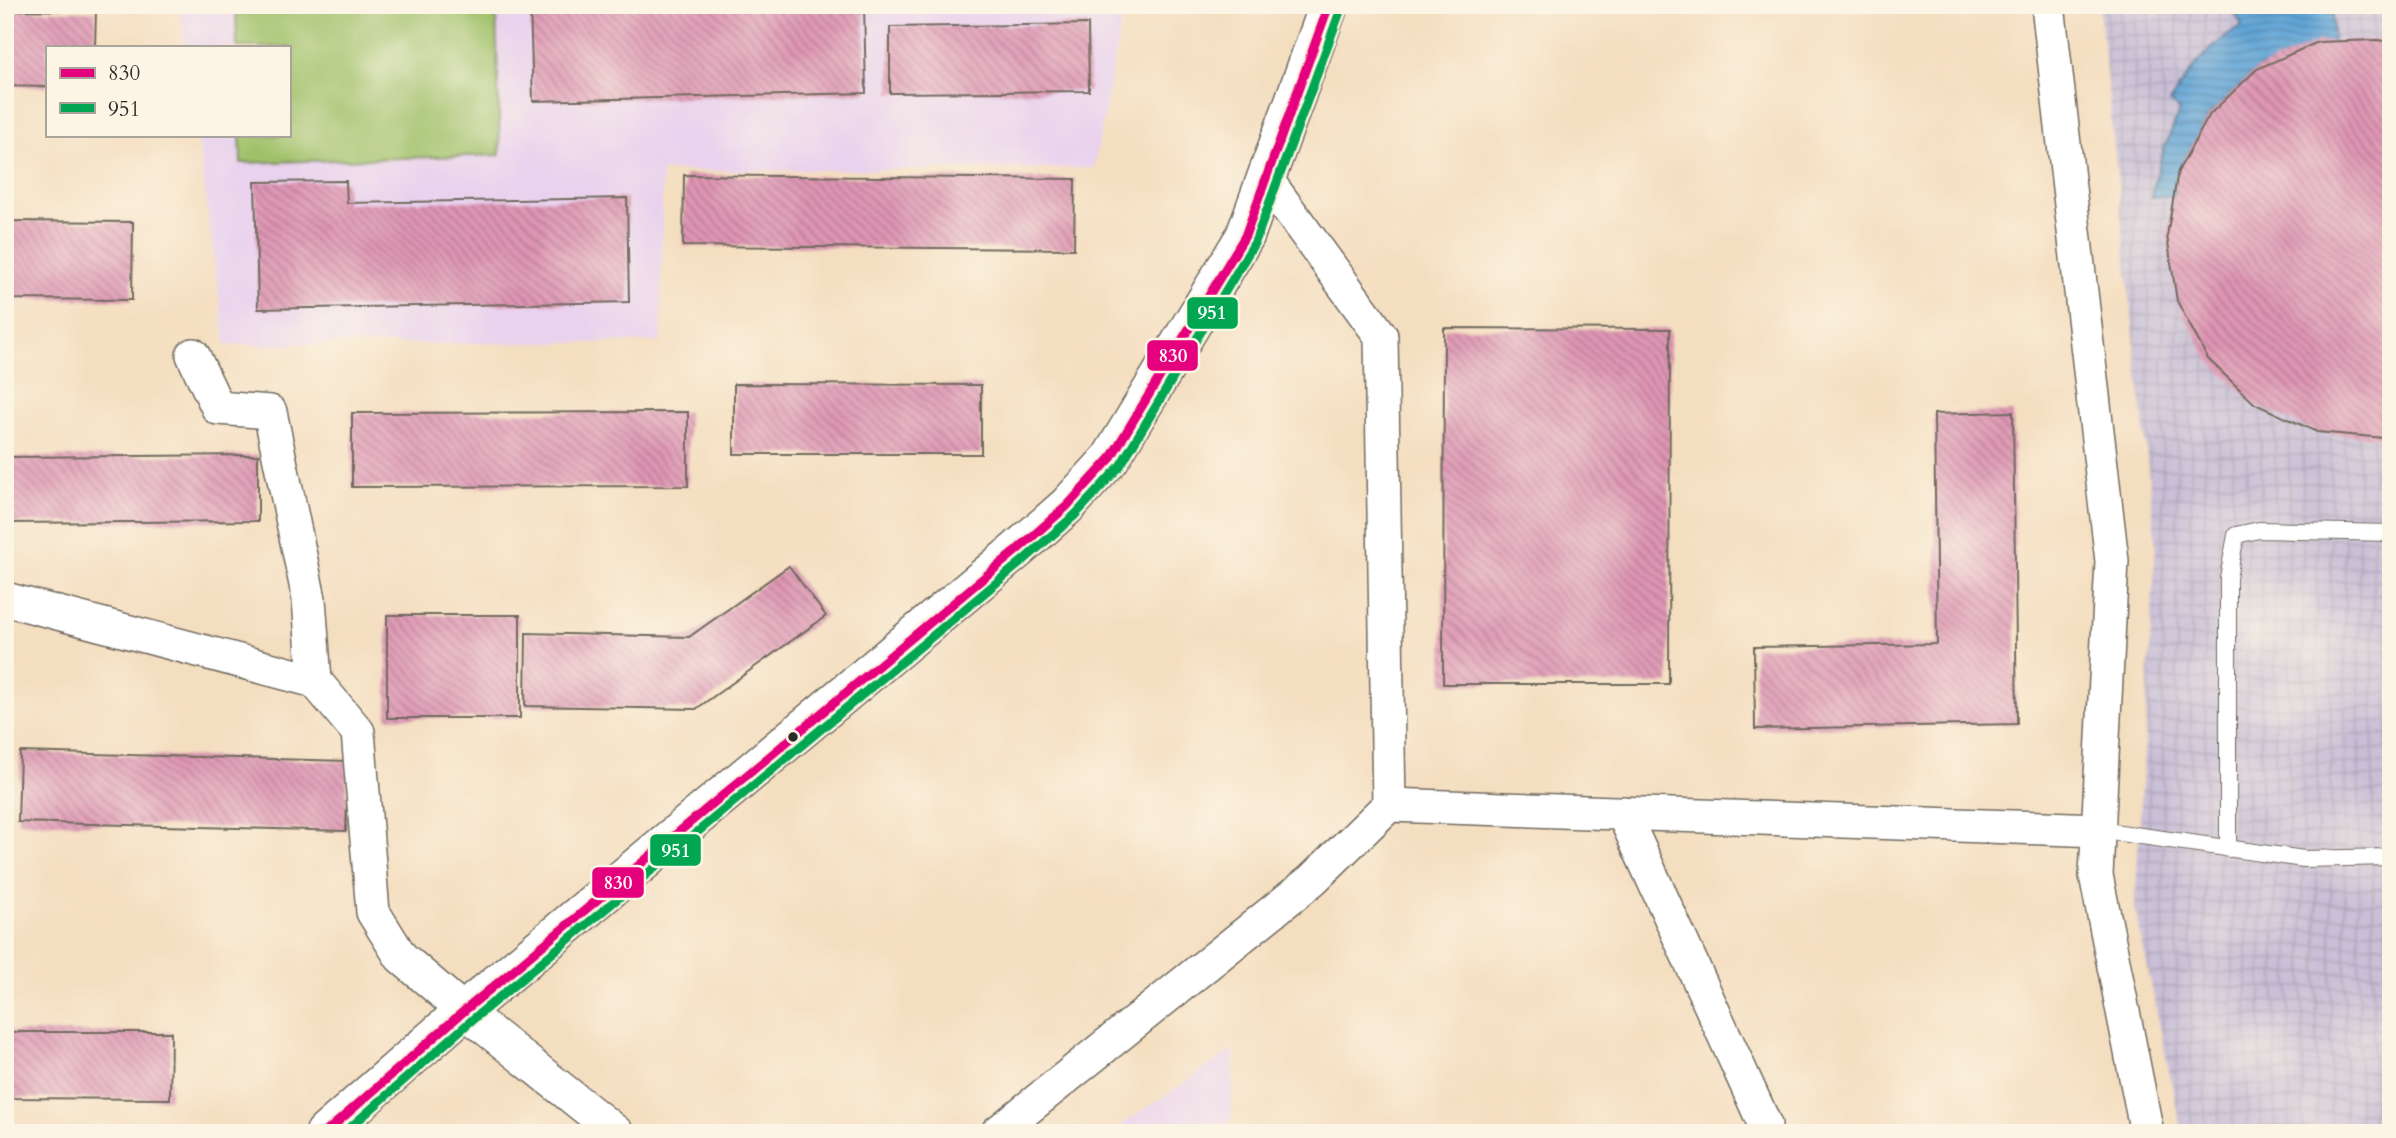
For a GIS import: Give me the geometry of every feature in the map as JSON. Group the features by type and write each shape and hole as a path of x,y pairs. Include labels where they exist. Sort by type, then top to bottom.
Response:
{"street":[{"path":"325,1133 464,1011 1017,550 1067,506 1110,459 1245,236 1329,5"},
{"path":"2048,5 2112,561 2096,875 2147,1133"},
{"path":"1266,179 1381,336 1389,805"},
{"path":"192,355 218,408 270,412 309,599 315,681"},
{"path":"5,599 315,681 358,732 373,912 401,957 617,1133"},
{"path":"997,1133 1312,880 1389,805 2099,830"},
{"path":"1623,813 1765,1125 1765,1133"}],"lane":[{"path":"2228,849 2228,578 2236,535 2259,530 2391,533"},
{"path":"2099,830 2304,859 2391,857"}],"shaded area":[{"path":"179,5 1124,5 1094,168 662,171 661,342 226,345 197,136 290,136 290,46 185,46"},
{"path":"2099,5 2391,5 2391,1133 2182,1133 2135,907 2156,543"},
{"path":"1234,1049 1230,1133 1110,1133"}],"green space":[{"path":"236,5 496,5 500,155 241,163 240,136 290,136 290,46 237,46"}],"water":[{"path":"2246,5 2333,5 2333,42 2257,69 2210,114 2178,171 2174,196 2151,197 2162,154 2180,110 2170,102 2201,59 2242,26 2234,11"}],"building":[{"path":"530,5 864,5 866,93 533,101"},
{"path":"5,10 96,11 95,46 46,46 46,87 5,86"},
{"path":"1088,24 1089,91 890,93 890,27"},
{"path":"2318,42 2391,42 2391,437 2384,438 2317,432 2255,404 2208,359 2177,301 2167,236 2178,171 2210,114 2257,69"},
{"path":"684,175 1075,179 1074,249 683,246"},
{"path":"346,181 347,203 627,198 629,302 258,309 255,182"},
{"path":"5,221 133,222 132,300 5,299"},
{"path":"1444,328 1670,329 1669,684 1443,684"},
{"path":"734,384 981,385 981,454 734,454"},
{"path":"688,412 688,486 352,487 352,413"},
{"path":"2013,412 2017,724 1755,729 1754,647 1937,644 1934,414"},
{"path":"258,455 258,521 5,523 5,457"},
{"path":"789,566 826,616 696,709 525,706 526,633 689,637"},
{"path":"387,615 520,615 520,718 387,718"},
{"path":"20,752 348,761 346,831 18,822"},
{"path":"5,1032 171,1032 170,1099 5,1098"}],"transit line":[{"name":"830","path":"325,1133 464,1011 1017,550 1067,506 1110,459 1245,236 1329,5"},
{"name":"951","path":"344,1133 472,1020 1025,559 1075,515 1120,466 1255,242 1341,9"}]}
